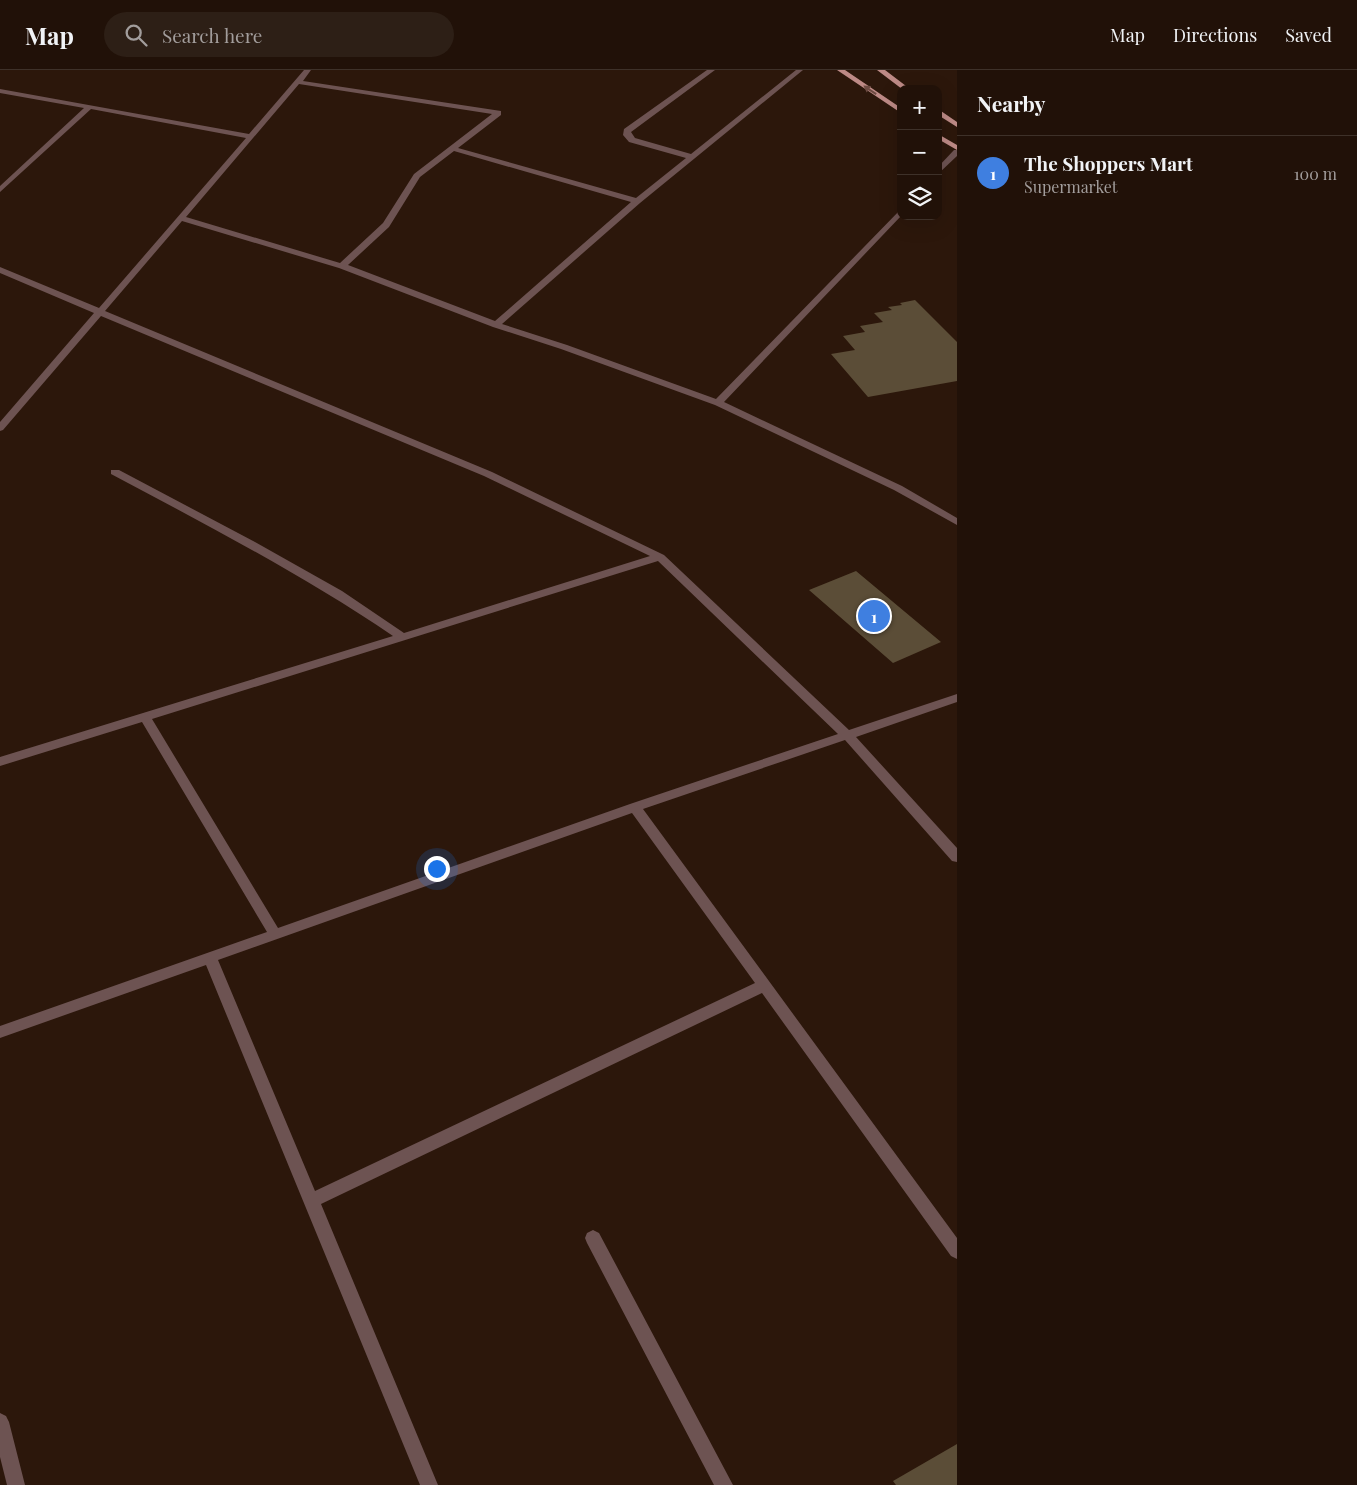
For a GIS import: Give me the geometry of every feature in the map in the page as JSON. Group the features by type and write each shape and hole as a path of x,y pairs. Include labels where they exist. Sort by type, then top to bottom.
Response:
{"main road":[{"path":"840,70 897,108"},
{"path":"880,70 901,85"},
{"path":"942,114 957,125"},
{"path":"942,139 957,150"}],"street":[{"path":"0,428 308,70"},
{"path":"692,157 632,140 627,135 627,132 712,70"},
{"path":"496,325 637,201 800,70"},
{"path":"297,82 498,113 417,176 386,225 342,266"},
{"path":"0,91 250,136"},
{"path":"0,190 88,107"},
{"path":"451,148 637,201"},
{"path":"942,167 957,150"},
{"path":"718,403 897,215"},
{"path":"180,218 342,266 496,325 564,347 718,403 898,488 957,522"},
{"path":"0,270 488,474 660,557 847,735 957,857"},
{"path":"115,472 251,544 338,594 402,637"},
{"path":"0,762 660,557"},
{"path":"0,1032 635,806 957,698"},
{"path":"145,717 276,934"},
{"path":"635,806 957,1251"},
{"path":"210,957 429,1485"},
{"path":"311,1201 765,985"},
{"path":"593,1238 724,1485"},
{"path":"0,1422 16,1485"}],"building":[{"path":"915,300 957,342 957,381 868,397 831,354 855,350 843,336 865,332 860,326 883,322 874,313 892,310 888,307 902,305 900,303"},
{"path":"856,571 941,642 893,663 809,590"},
{"path":"957,1444 957,1485 896,1485 893,1481"}],"place":[{"name":"The Shoppers Mart","path":"874,616"}]}
